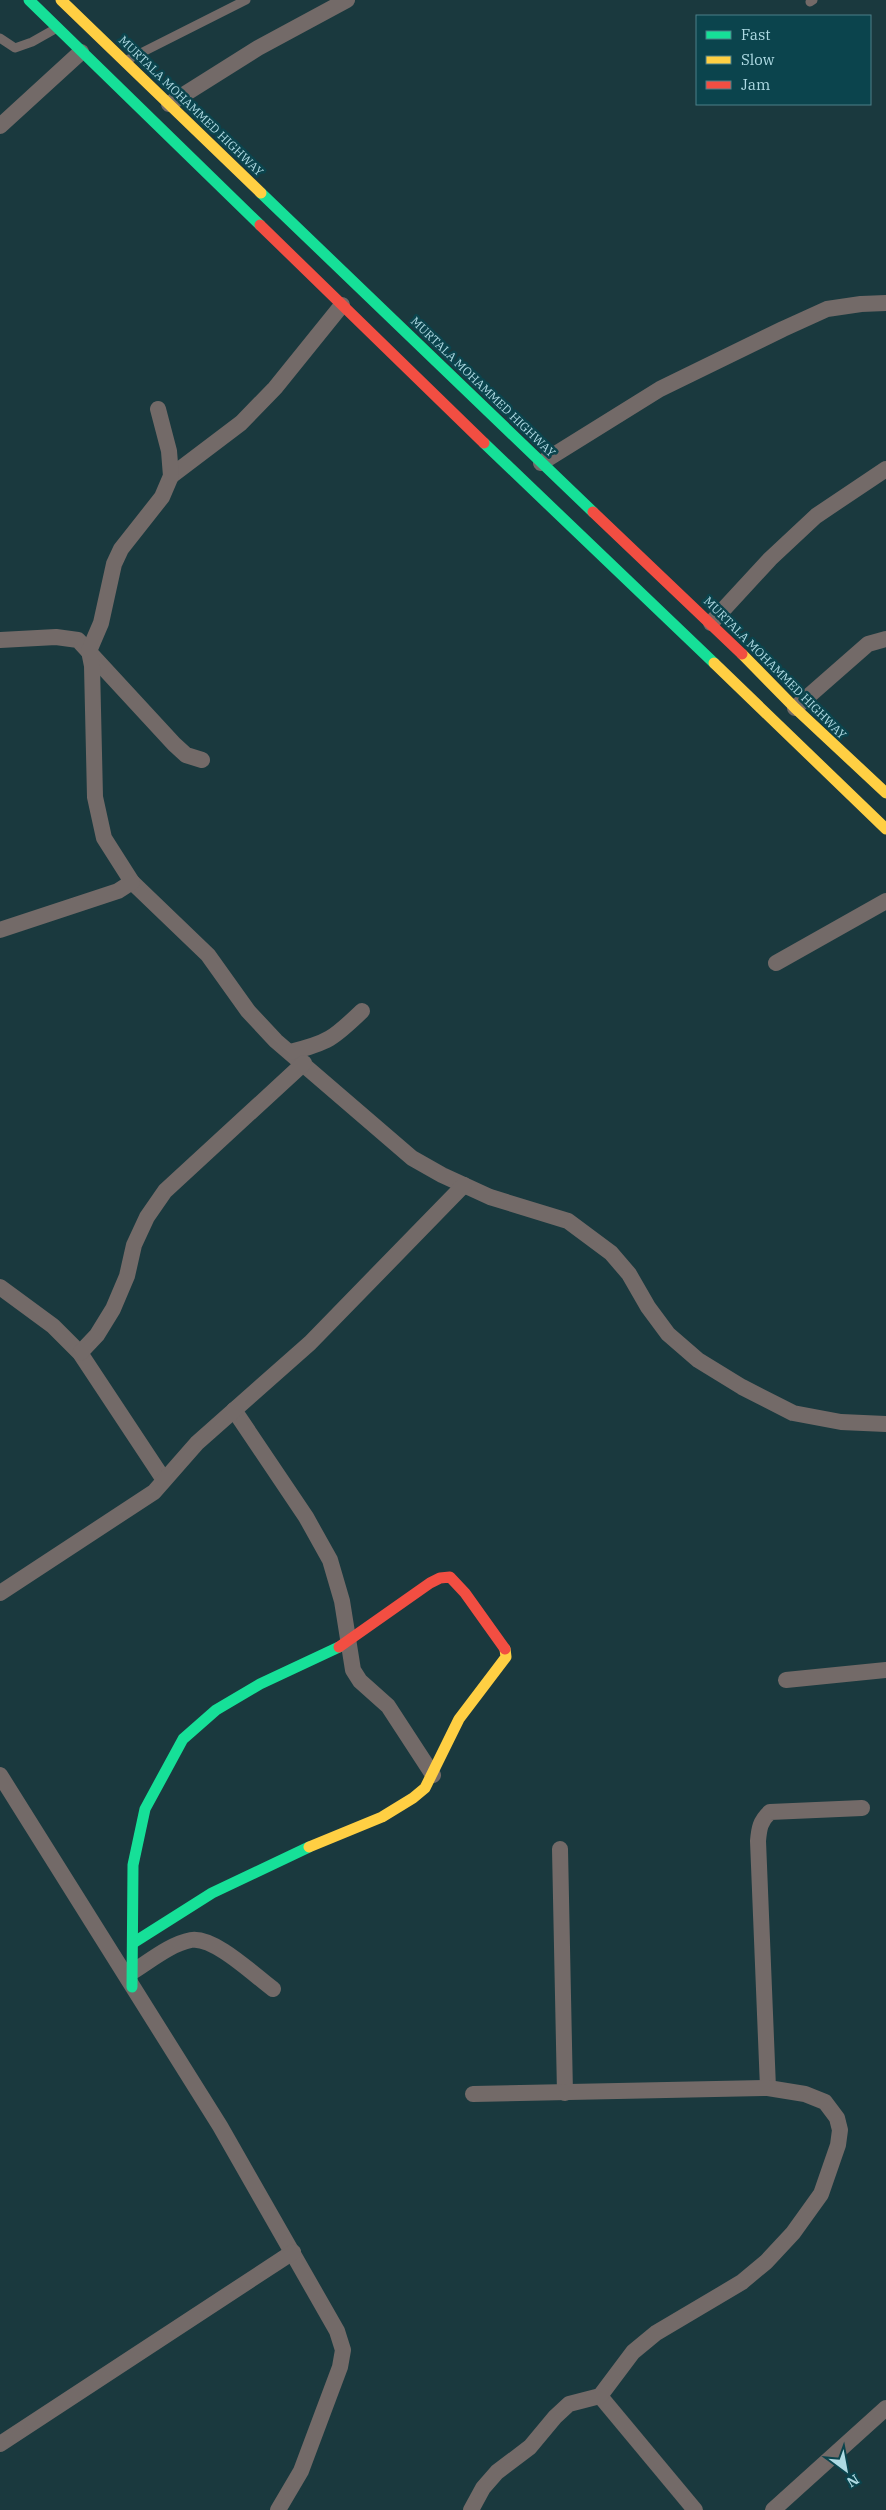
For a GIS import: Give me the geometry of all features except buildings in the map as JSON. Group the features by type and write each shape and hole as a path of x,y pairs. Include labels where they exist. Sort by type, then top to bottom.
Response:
{"main road":[{"path":"29,0 342,305 886,829"},
{"name":"MURTALA MOHAMMED HIGHWAY","path":"62,0 542,463 711,623 794,708 886,793"},
{"path":"132,1980 133,1865 145,1809 183,1739 216,1710 260,1684 323,1656 350,1640 430,1583 440,1578 450,1577 465,1593 505,1649 506,1657 502,1665 459,1719 433,1775 418,1796 344,1833 295,1852 229,1885 177,1913 133,1943"}],"street":[{"path":"169,104 258,48 347,0"},
{"path":"0,126 81,52"},
{"path":"542,463 660,389 783,329 827,309 886,303"},
{"path":"171,476 241,423 275,388 342,305"},
{"path":"158,409 169,451 171,476 162,497 121,549 114,564 101,622 89,651 92,666 95,797 104,838 132,882 208,955 248,1011 290,1052 412,1158 490,1197 568,1221 611,1253 629,1274 648,1307 668,1334 698,1360 742,1387 793,1413 841,1422 886,1424"},
{"path":"711,623 770,558 816,516 886,470"},
{"path":"0,640 56,637 78,640 174,744 186,755 202,760"},
{"path":"794,708 868,644 886,639"},
{"path":"0,930 118,891 132,882"},
{"path":"776,963 886,901"},
{"path":"290,1052 318,1045 336,1036 362,1011"},
{"path":"80,1353 97,1335 113,1309 127,1276 138,1238 147,1216 166,1191 304,1063"},
{"path":"0,1593 143,1501 196,1443 310,1343 464,1185"},
{"path":"0,1287 53,1326 80,1353 164,1480"},
{"path":"234,1410 306,1517 330,1560 350,1640 350,1658 353,1670 360,1681 388,1706 433,1775"},
{"path":"786,1680 886,1670"},
{"path":"0,1776 132,1980 220,2126 337,2331 343,2350 340,2366 301,2472 278,2510"},
{"path":"768,2088 759,1827 763,1818 770,1812 862,1808"},
{"path":"560,1849 565,2093"},
{"path":"132,1980 168,1949 193,1940 213,1943 273,1989"},
{"path":"470,2510 488,2482 497,2472 530,2447 555,2417 569,2404 600,2396 633,2352 656,2333 742,2282 766,2262 793,2233 820,2194 838,2145 840,2130 837,2118 825,2102 805,2094 768,2088 473,2094"},
{"path":"0,2444 292,2252"},
{"path":"600,2396 695,2510"},
{"path":"773,2510 886,2408"}],"lane":[{"path":"125,61 246,0"},
{"path":"0,38 15,48 32,42 57,28"}],"traffic: fast":[{"path":"29,0 260,225"},
{"path":"261,193 593,512"},
{"path":"484,443 714,663"},
{"path":"132,1987 133,1865 145,1809 183,1739 216,1710 260,1684 339,1647"},
{"path":"133,1943 212,1893 309,1847"}],"traffic: slow":[{"path":"61,0 261,193"},
{"path":"742,654 795,708 886,793"},
{"path":"714,663 886,829"},
{"path":"309,1847 382,1817 413,1798 425,1788 459,1719 506,1657 505,1649"}],"traffic: jam":[{"path":"260,225 484,443"},
{"path":"593,512 742,654"},
{"path":"339,1647 430,1583 440,1578 450,1577 465,1593 505,1649"}]}
